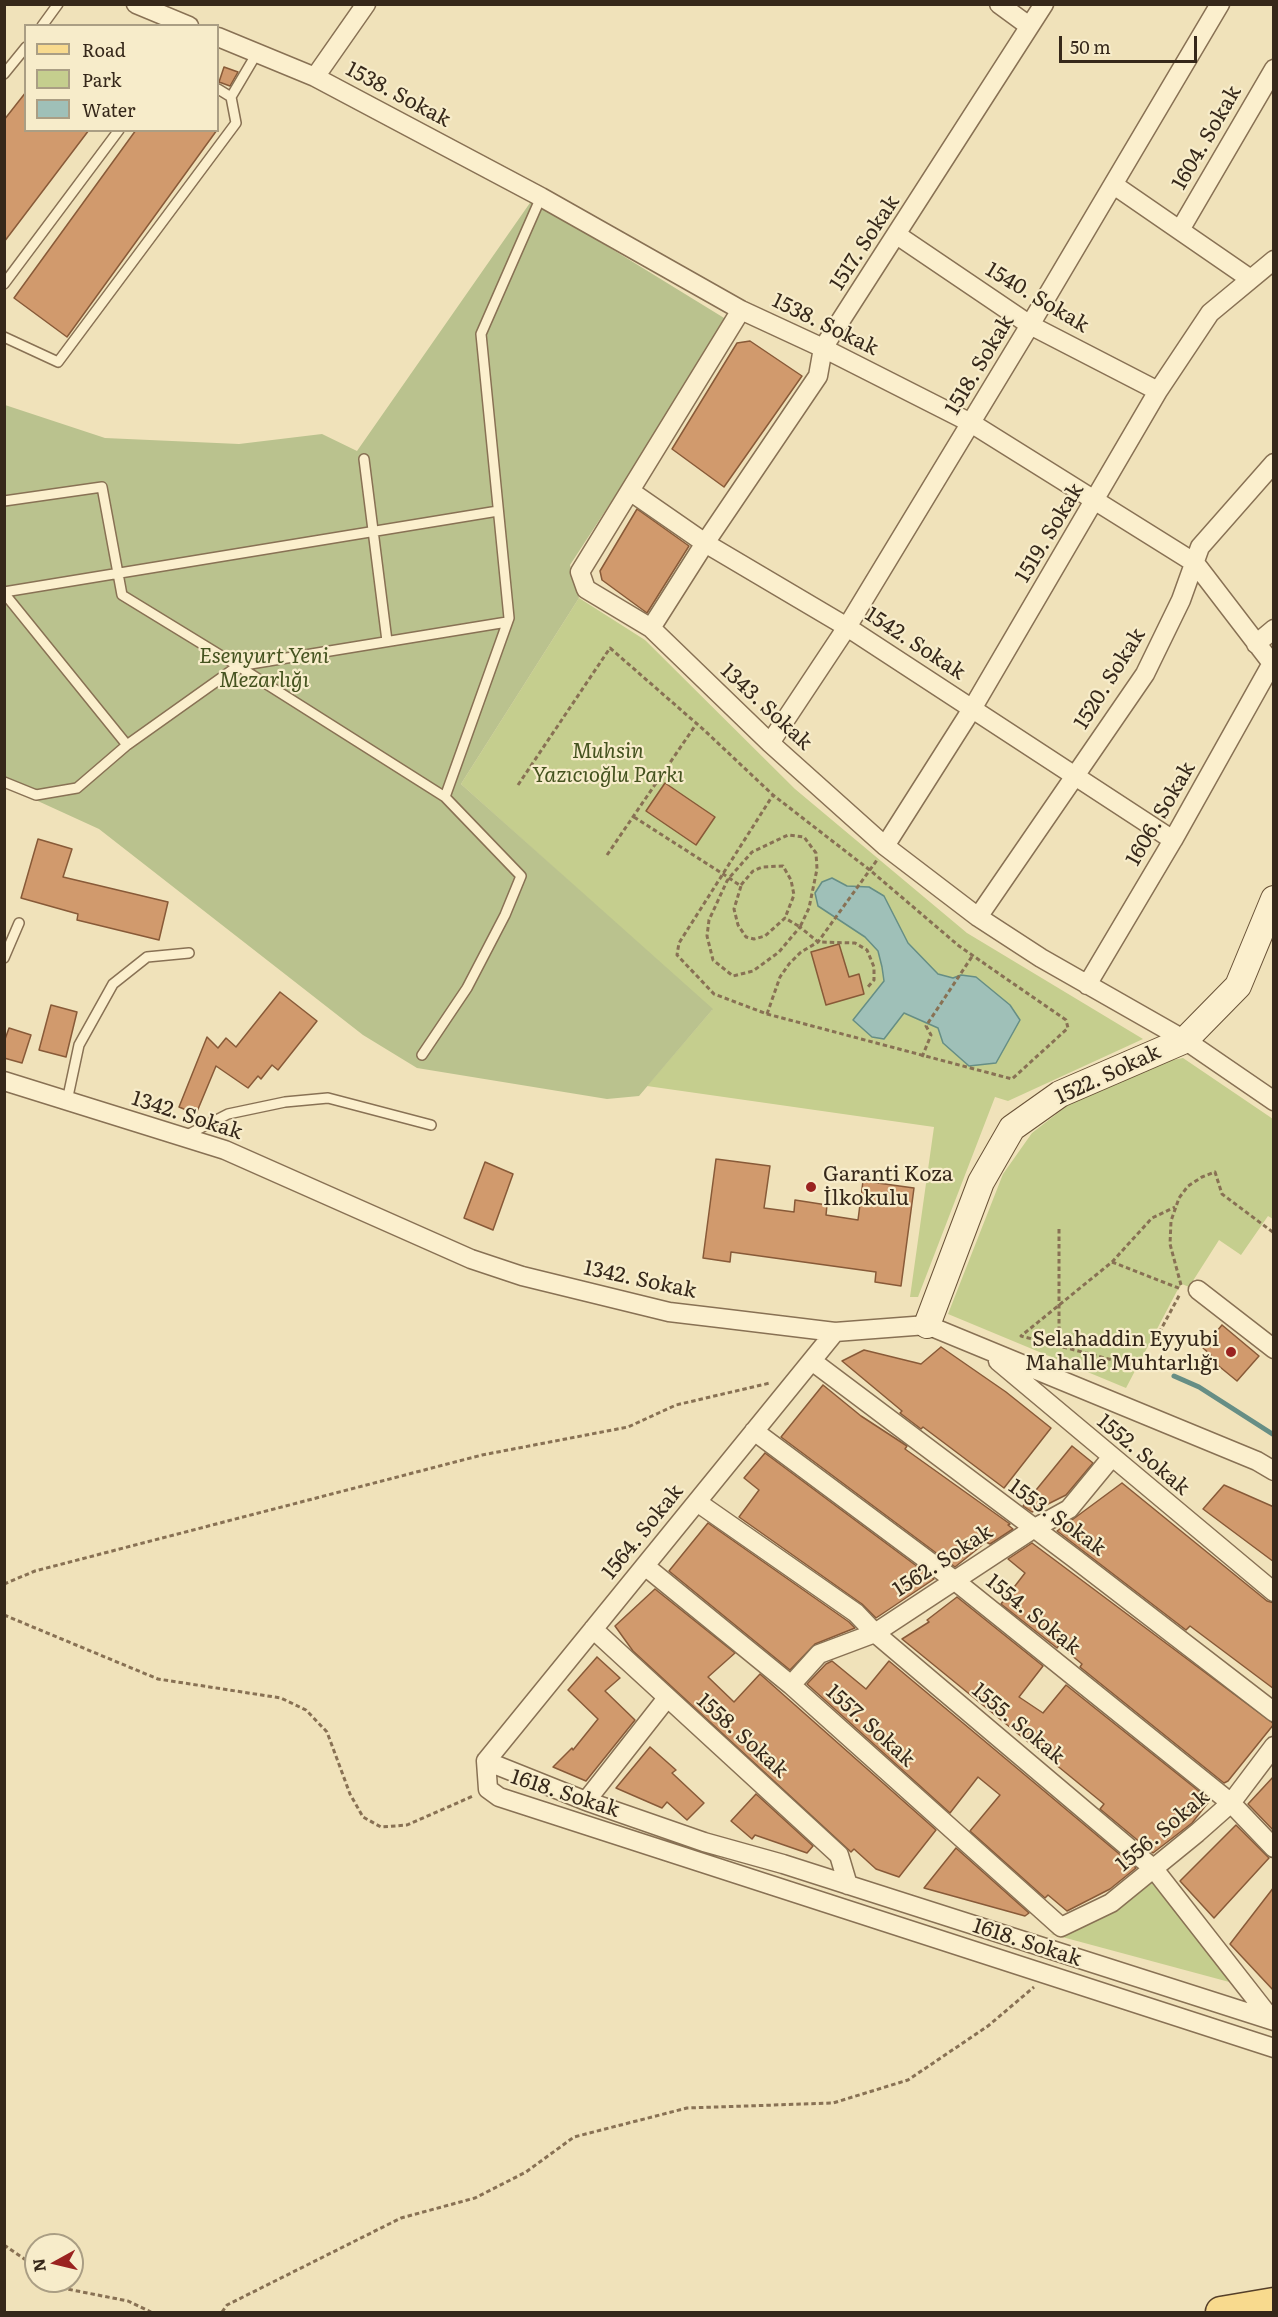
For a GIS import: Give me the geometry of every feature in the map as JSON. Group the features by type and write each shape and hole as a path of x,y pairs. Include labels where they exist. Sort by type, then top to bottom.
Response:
{"main road":[{"path":"1221,2313 1274,2303"}],"street":[{"path":"136,4 184,24"},
{"name":"1538. Sokak","path":"315,76 366,4"},
{"path":"999,4 1029,26"},
{"name":"1517. Sokak","path":"651,628 705,543 818,376 823,348 1044,4"},
{"name":"1518. Sokak","path":"770,743 847,627 1114,185 1220,4"},
{"name":"1538. Sokak","path":"219,37 315,76 542,197 741,310 823,348 970,423 1096,499 1195,563 1273,666"},
{"name":"1604. Sokak","path":"1180,230 1274,69"},
{"path":"1114,185 1249,278"},
{"name":"1540. Sokak","path":"897,235 1030,325 1158,391"},
{"name":"1519. Sokak","path":"885,846 972,708 1158,391 1210,313 1249,278 1274,260"},
{"name":"1343. Sokak","path":"741,310 580,572 586,589 651,628 770,743 885,846 978,917 1087,985 1185,1040 1274,1101"},
{"name":"1520. Sokak","path":"978,917 1145,674 1181,600 1200,547 1274,463"},
{"name":"1542. Sokak","path":"630,491 705,543 847,627 1173,840"},
{"path":"1256,644 1274,629"},
{"name":"1606. Sokak","path":"1087,985 1273,666"},
{"name":"1522. Sokak","path":"927,1325 981,1182 1012,1128 1060,1094 1185,1040 1238,986 1274,899"},
{"name":"1342. Sokak","path":"4,1081 225,1150 471,1259 522,1276 669,1312 835,1332 927,1325 1257,1461 1274,1471"},
{"path":"1190,1290 1274,1349"},
{"name":"1564. Sokak","path":"486,1761 835,1332"},
{"name":"1552. Sokak","path":"986,1350 1111,1458 1274,1593"},
{"name":"1553. Sokak","path":"812,1361 1274,1712"},
{"name":"1554. Sokak","path":"754,1431 954,1580 1231,1803 1274,1848"},
{"name":"1562. Sokak","path":"791,1685 819,1654 875,1633 1033,1529 1069,1509 1111,1458"},
{"name":"1555. Sokak","path":"697,1502 856,1613 875,1633 1154,1869 1273,2021"},
{"name":"1557. Sokak","path":"645,1566 791,1685 1061,1927"},
{"name":"1558. Sokak","path":"593,1629 839,1855 848,1885"},
{"path":"586,1801 667,1698"},
{"name":"1556. Sokak","path":"1061,1927 1112,1903 1154,1869 1231,1803 1274,1746"},
{"name":"1618. Sokak","path":"1273,2021 848,1885 704,1842 586,1801 486,1761 488,1789 499,1797 1274,2048"}],"lane":[{"path":"43,24 58,4"},
{"path":"4,74 24,49"},
{"path":"4,337 58,362 236,123 231,97 257,53"},
{"path":"219,89 231,97"},
{"path":"4,284 118,132"},
{"path":"445,797 507,622 481,334 542,197"},
{"path":"364,459 387,642"},
{"path":"4,501 102,487 122,595 445,797 521,876 467,987 422,1055"},
{"path":"127,745 4,592 498,511"},
{"path":"4,782 36,795 76,788 127,745 238,666 507,622"},
{"path":"4,958 19,923"},
{"path":"67,1101 79,1045 113,984 147,957 189,953"},
{"path":"183,1137 228,1114 285,1102 328,1098 431,1125"}],"path":[{"path":"518,785 610,648 697,723 773,795 871,871 973,955 1066,1020 1068,1028 1012,1079 922,1057 767,1014 714,994 677,955 679,943 773,795"},
{"path":"608,855 697,723"},
{"path":"634,817 741,886"},
{"path":"788,835 804,837 816,853 817,869 809,908 800,927 779,952 753,971 733,976 713,960 707,936 718,897 729,878 752,852 788,835"},
{"path":"767,1014 780,977 801,952 818,942 871,871 885,846"},
{"path":"783,866 791,880 794,895 785,918 765,936 754,939 746,937 734,909 741,886 753,871 762,867 783,866"},
{"path":"785,918 818,942 855,943 867,950 874,967 874,980 867,988"},
{"path":"922,1057 931,1035 926,1026 973,955"},
{"path":"1190,1290 1175,1272 1170,1244 1171,1221 1176,1206 1188,1186 1215,1172 1222,1194 1274,1233"},
{"path":"1147,1369 1021,1336 1112,1262 1152,1218 1176,1206"},
{"path":"1059,1228 1059,1346"},
{"path":"1112,1262 1190,1290"},
{"path":"1152,1346 1190,1290"},
{"path":"4,1584 34,1571 482,1455 628,1427 676,1405 774,1382"},
{"path":"4,1615 158,1679 281,1698 306,1710 327,1732 350,1794 363,1817 381,1827 407,1825 488,1789"},
{"path":"222,2313 227,2305 401,2218 476,2198 526,2172 574,2137 687,2108 833,2103 908,2080 988,2026 1031,1991 1043,1972"},
{"path":"4,2245 24,2259"},
{"path":"84,2292 128,2301 151,2313"}],"green space":[{"name":"Esenyurt Yeni Mezarlığı","path":"532,200 729,321 570,565 579,598 461,784 713,1009 639,1096 607,1099 417,1068 363,1035 99,829 5,786 5,405 105,438 239,444 322,434 357,451"},
{"name":"Muhsin Yazıcıoğlu Parkı","path":"579,598 645,640 795,789 967,933 1143,1039 1008,1101 995,1097 918,1297 910,1297 934,1127 647,1086 712,1010 461,784"},
{"path":"1183,1058 1273,1119 1273,1219 1268,1216 1241,1255 1219,1240 1189,1287 1182,1284 1177,1291 1126,1388 948,1314 1003,1174 1032,1133 1068,1105 1163,1062"},
{"path":"1151,1882 1233,1983 1051,1934 1098,1918"}],"water":[{"path":"832,878 847,886 869,887 884,896 908,943 938,974 953,978 961,975 976,977 1010,1005 1020,1020 996,1063 969,1066 943,1043 938,1028 904,1013 884,1039 872,1037 853,1020 884,981 882,967 878,951 865,937 818,906 815,893 822,882"}],"building":[{"path":"224,67 238,72 230,86 219,82"},
{"path":"24,95 24,132 87,132 4,242 4,120"},
{"path":"135,132 216,132 67,337 14,298"},
{"path":"750,341 802,376 724,487 672,449 737,343"},
{"path":"637,509 689,546 647,613 602,580 600,571"},
{"path":"665,783 715,817 696,845 646,811"},
{"path":"38,839 72,849 63,877 168,902 159,940 77,920 78,914 21,898"},
{"path":"839,944 849,977 859,974 864,994 826,1005 811,952"},
{"path":"280,992 317,1021 278,1070 272,1065 261,1079 258,1076 248,1088 216,1066 196,1114 179,1107 207,1037 218,1048 226,1038 236,1047"},
{"path":"51,1005 77,1012 66,1057 39,1050"},
{"path":"9,1028 31,1035 22,1063 4,1058 4,1042"},
{"path":"716,1159 770,1166 764,1208 794,1212 795,1200 827,1205 826,1215 858,1220 863,1181 914,1188 901,1286 875,1282 876,1272 731,1252 730,1262 703,1258"},
{"path":"485,1162 513,1174 493,1230 464,1218"},
{"name":"Selahaddin Eyyubi Mahalle Muhtarlığı","path":"1222,1325 1259,1356 1237,1381 1209,1358 1211,1355 1203,1348"},
{"path":"941,1347 1006,1392 1051,1428 1004,1488 923,1427 921,1429 900,1413 902,1411 842,1361 864,1350 921,1364"},
{"path":"823,1385 861,1416 907,1446 905,1449 1010,1524 1008,1525 1013,1529 990,1544 986,1542 955,1567 781,1437"},
{"path":"1072,1446 1093,1463 1066,1495 1032,1512 1023,1506"},
{"path":"765,1453 934,1579 876,1618 862,1604 739,1517 759,1490 744,1478"},
{"path":"1122,1483 1267,1601 1274,1603 1274,1689 1190,1626 1186,1630 1057,1531"},
{"path":"1224,1485 1274,1507 1274,1562 1203,1509"},
{"path":"708,1523 855,1628 815,1644 790,1670 669,1571"},
{"path":"1032,1543 1274,1724 1228,1781 1224,1783 1080,1667 1082,1664 1059,1645 1057,1648 1001,1604 1025,1573 1008,1559"},
{"path":"655,1589 735,1653 708,1677 734,1702 760,1674 936,1830 899,1877 876,1869 854,1849 851,1852 633,1651 615,1626"},
{"path":"957,1597 1043,1666 1019,1697 1043,1713 1066,1685 1210,1800 1192,1823 1153,1853 1100,1809 1104,1804 902,1639 929,1622 927,1620"},
{"path":"597,1657 620,1678 605,1691 635,1720 586,1781 553,1767 572,1748 573,1750 598,1719 568,1690"},
{"path":"832,1661 866,1689 889,1661 1136,1868 1110,1889 1067,1911 1048,1895 1045,1898 970,1831 1000,1795 978,1777 950,1813 807,1684 826,1664"},
{"path":"650,1747 676,1770 672,1773 704,1803 687,1820 667,1802 662,1808 616,1788"},
{"path":"1274,1776 1274,1831 1248,1804"},
{"path":"756,1794 813,1846 807,1853 755,1835 752,1839 731,1821"},
{"path":"1236,1825 1269,1858 1214,1918 1180,1881"},
{"path":"956,1848 1029,1913 1025,1916 924,1888"},
{"path":"1274,1887 1274,1991 1230,1944"}],"waterway":[{"path":"1174,1376 1199,1387 1274,1435"}],"place":[{"name":"Garanti Koza İlkokulu","path":"811,1187"},
{"name":"Selahaddin Eyyubi Mahalle Muhtarlığı","path":"1231,1352"}]}
